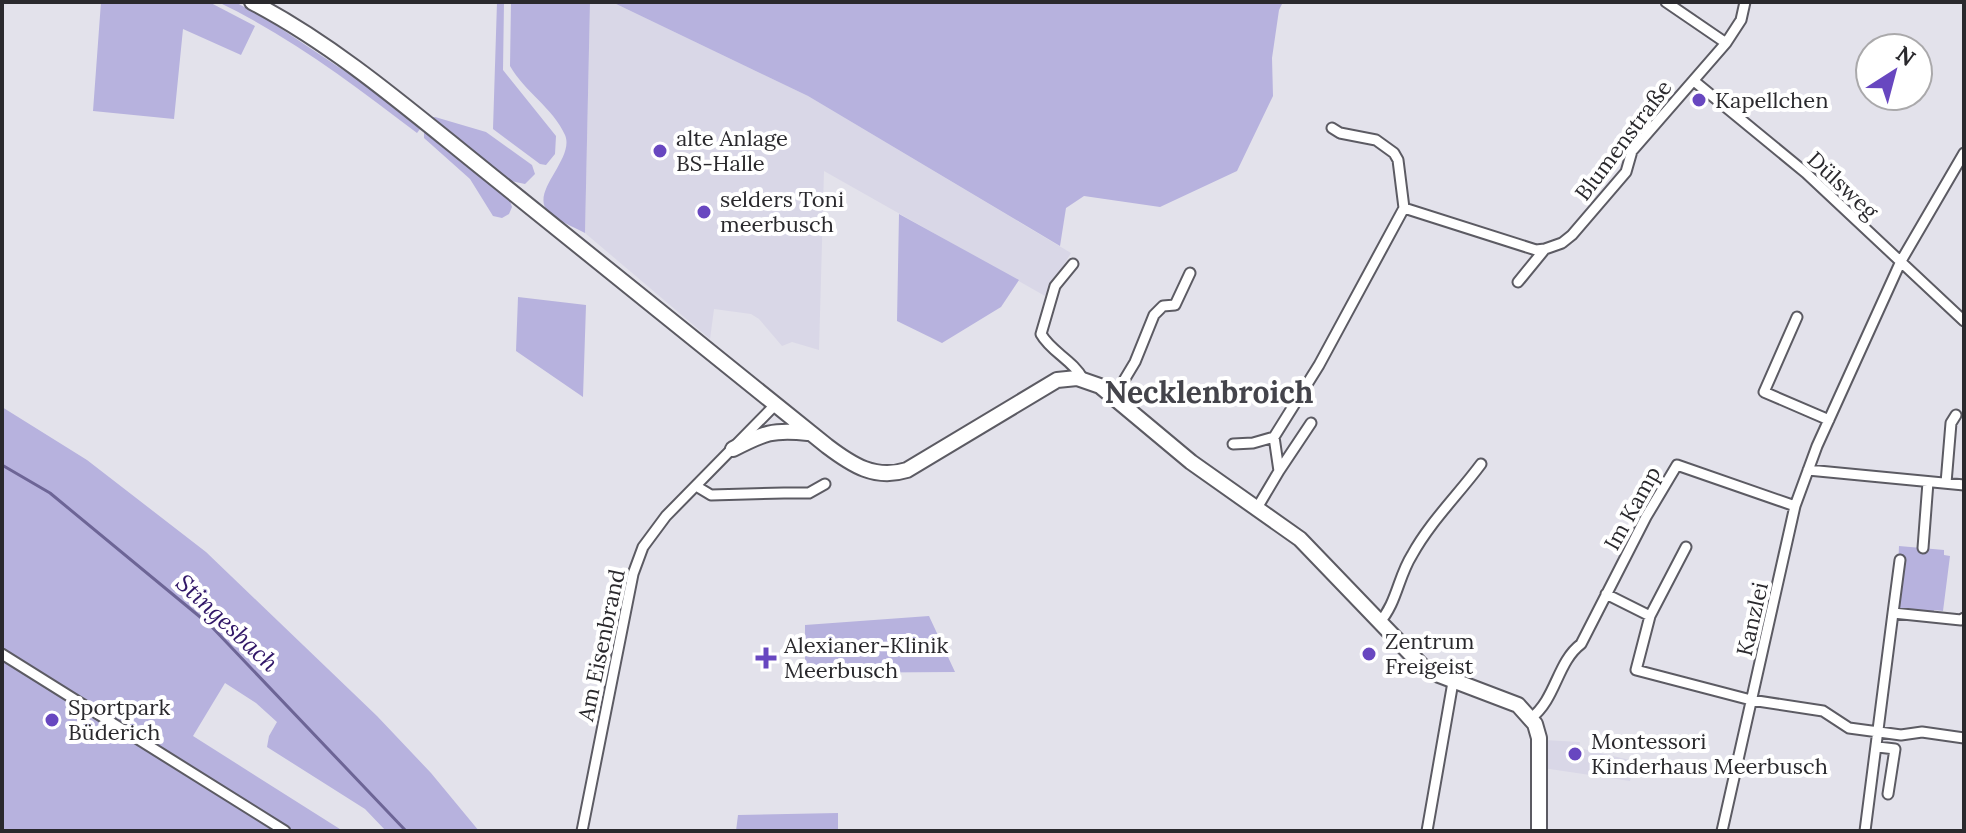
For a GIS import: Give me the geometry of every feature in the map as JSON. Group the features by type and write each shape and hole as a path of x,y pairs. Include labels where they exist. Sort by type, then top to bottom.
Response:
{"main road":[{"path":"252,2 303,32 364,75 599,259 811,434 858,467 881,474 907,470 1051,383 1070,378 1100,386 1201,470 1307,546 1426,670 1507,699 1531,718 1539,738 1539,831"},
{"path":"733,449 768,432 784,430 811,434"}],"street":[{"path":"1666,2 1726,43"},
{"name":"Blumenstraße","path":"1518,282 1545,249 1562,243 1572,235 1626,172 1632,151 1726,43 1741,20 1745,2"},
{"name":"Dülsweg","path":"1694,81 1806,173 1964,321"},
{"path":"1279,471 1274,437 1319,365 1404,208 1398,160 1394,153 1382,143 1340,133 1332,128"},
{"name":"Kanzlei","path":"1722,831 1795,506 1829,420 1901,261 1964,153"},
{"path":"1404,208 1536,250 1545,249"},
{"path":"1073,264 1059,279 1052,293 1041,334 1083,379"},
{"path":"1114,397 1135,362 1154,315 1163,306 1175,305 1190,273"},
{"path":"1797,317 1764,392 1829,420"},
{"name":"Am Eisenbrand","path":"582,831 635,564 655,529 775,405"},
{"path":"1946,483 1951,423 1956,415"},
{"path":"1257,508 1311,423"},
{"path":"1233,444 1274,437"},
{"path":"1379,623 1392,606 1404,570 1423,536 1481,464"},
{"name":"Im Kamp","path":"1531,718 1546,702 1573,650 1581,644 1677,465 1795,506"},
{"path":"1808,470 1964,485"},
{"path":"1923,548 1928,482"},
{"path":"696,486 711,495 809,493 825,484"},
{"path":"1686,547 1650,616 1636,670 1751,700 1823,711 1849,728 1901,735 1922,732 1964,738"},
{"path":"1865,831 1900,560"},
{"path":"1606,594 1650,616"},
{"path":"1893,613 1964,618"},
{"path":"2,654 285,831"},
{"path":"1427,831 1453,682"},
{"path":"1878,747 1895,749 1888,794"}],"shaded area":[{"path":"101,2 209,2 255,26 241,55 183,29 174,119 93,111"},
{"path":"218,2 235,2 265,18 361,82 420,129 417,133 296,46"},
{"path":"497,2 504,2 503,70 556,136 555,154 546,165 540,164 493,129"},
{"path":"511,2 590,2 585,233 555,217 544,202 548,184 564,154 565,135 553,116 510,66"},
{"path":"590,2 612,2 808,96 1071,253 1045,296 824,171 819,350 792,342 782,346 751,314 714,309 710,339 585,233"},
{"path":"612,2 1283,2 1272,58 1273,96 1237,171 1160,207 1084,196 1066,208 1060,246 808,96"},
{"path":"435,117 486,132 532,165 535,174 525,184 511,181 429,118"},
{"path":"424,132 510,201 512,207 509,214 502,218 493,216 470,179 424,138"},
{"path":"899,214 1019,280 1001,307 942,343 897,321"},
{"path":"518,297 586,305 583,397 516,351"},
{"path":"2,407 87,460 206,552 377,716 431,773 479,831 386,831 365,809 267,747 277,722 256,703 225,683 193,736 343,831 2,831"},
{"path":"1899,546 1944,550 1944,555 1950,556 1943,611 1934,610 1934,614 1896,612"},
{"path":"929,616 955,672 805,673 805,625"},
{"name":"Montessori Kinderhaus Meerbusch","path":"1544,740 1580,742 1579,748 1634,761 1630,781 1543,768"},
{"path":"838,813 838,831 736,831 738,815"}],"waterway":[{"name":"Stingesbach","path":"2,465 50,493 211,626 406,831"}],"place":[{"name":"Kapellchen","path":"1699,100"},
{"name":"alte Anlage BS-Halle","path":"660,151"},
{"name":"selders Toni meerbusch","path":"704,212"},
{"name":"Zentrum Freigeist","path":"1369,654"},
{"name":"Alexianer-Klinik Meerbusch","path":"766,658"},
{"name":"Sportpark Büderich","path":"52,720"},
{"name":"Montessori Kinderhaus Meerbusch","path":"1575,754"}],"district":[{"name":"Necklenbroich","path":"1209,393"}]}
